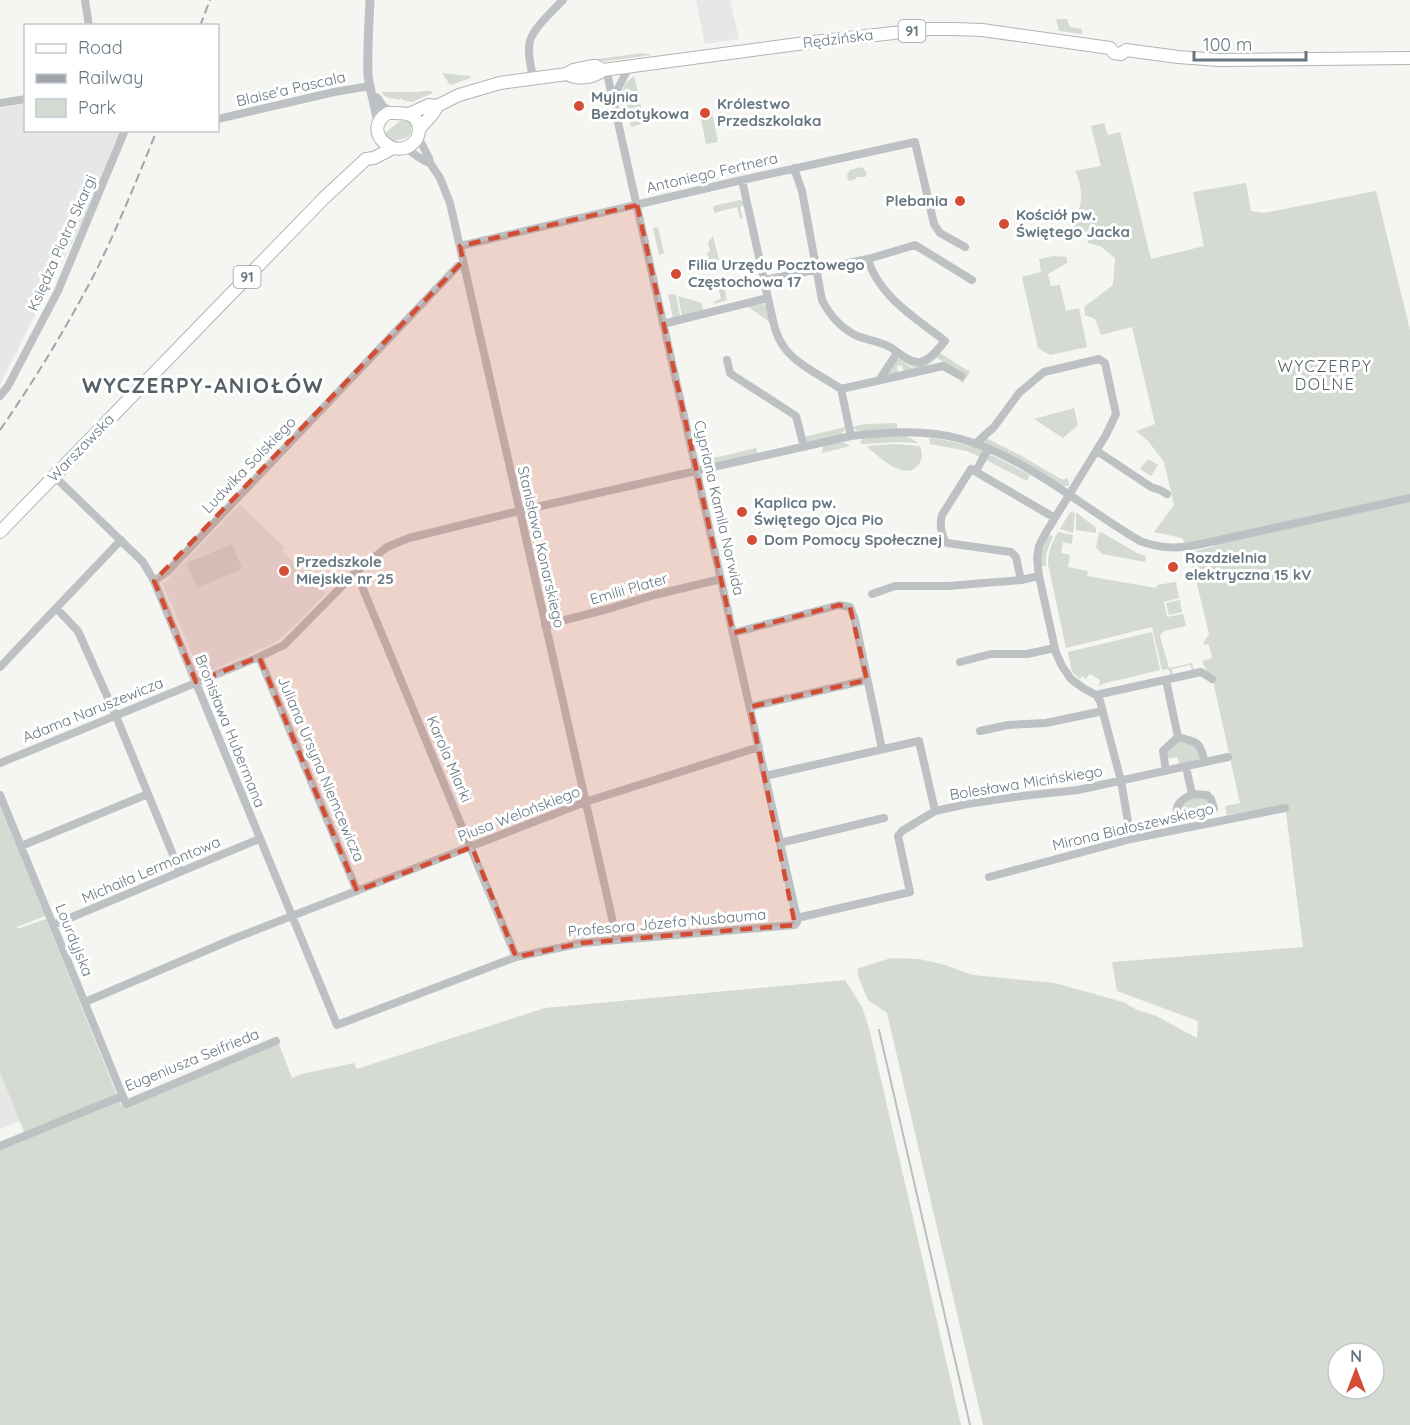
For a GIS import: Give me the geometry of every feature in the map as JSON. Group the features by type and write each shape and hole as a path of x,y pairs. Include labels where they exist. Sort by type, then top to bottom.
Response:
{"main road":[{"name":"Rędzińska","path":"604,70 807,43 955,28 1110,48 1115,44 1121,45 1126,50 1220,60 1410,58"},
{"name":"91","path":"378,129 385,115 409,114 429,105 437,106 480,88 567,74 573,78 596,75 604,70"},
{"name":"91","path":"399,148 412,144 437,106"},
{"path":"409,114 415,120 418,134"},
{"path":"378,129 384,144 399,148"},
{"name":"Warszawska","path":"0,532 317,205 366,159 378,129"},
{"name":"Warszawska","path":"366,159 399,148"}],"street":[{"path":"85,0 89,24"},
{"path":"370,0 368,74 378,129"},
{"path":"533,78 529,48 531,40 534,33 563,0"},
{"path":"613,98 629,67"},
{"name":"Cypriana Kamila Norwida","path":"604,70 613,98 797,921"},
{"path":"371,91 383,107 393,113"},
{"name":"Blaise'a Pascala","path":"219,119 334,92 371,91"},
{"path":"0,103 24,99"},
{"name":"Księdza Piotra Skargi","path":"0,396 8,386 58,291 124,132"},
{"name":"Stanisława Konarskiego","path":"418,134 430,163 447,194 460,246 616,940"},
{"name":"Antoniego Fertnera","path":"637,205 915,142 934,224 940,233 965,247"},
{"name":"Stanisława Konarskiego","path":"399,148 415,153 425,162 430,163"},
{"name":"Antoniego Fertnera","path":"794,168 802,191 822,300 827,310 835,321 857,336 889,346 911,361 917,363 928,360 945,341 890,297 875,275 868,259"},
{"path":"742,180 776,331 791,356 841,389 851,436"},
{"path":"460,246 637,205"},
{"path":"765,280 868,259 915,245 972,280"},
{"name":"Ludwika Solskiego","path":"154,581 167,572 449,275 463,264"},
{"path":"663,324 768,298"},
{"path":"880,379 897,353"},
{"path":"975,444 994,427 1019,393 1044,372 1099,359 1105,363 1116,414 1106,435 1045,534 1039,546 1037,558 1039,576 1060,663 1071,679 1096,695 1100,701 1121,781 1131,839"},
{"path":"728,360 730,373 796,416 804,447"},
{"path":"841,389 943,366 961,376"},
{"name":"Adama Naruszewicza","path":"0,763 284,645 356,572 387,547 410,538 851,436 904,432 940,435 975,444 1014,462 1069,494 1140,541 1170,548 1202,544 1410,498"},
{"path":"976,471 988,449"},
{"path":"1097,450 1151,487 1167,495"},
{"path":"1021,580 1016,557 1011,552 947,543 940,527 942,515 971,469 1054,518"},
{"name":"Bronisława Hubermana","path":"54,476 143,562 154,581 337,1025"},
{"path":"0,667 121,540"},
{"name":"Karola Miarki","path":"356,572 516,957"},
{"path":"872,594 895,586 948,586 1021,580 1039,576"},
{"name":"Emilii Plater","path":"545,625 721,579"},
{"path":"733,633 839,605 850,607 855,620 882,749"},
{"path":"57,609 78,631 116,716 180,872"},
{"path":"960,662 991,654 1027,654 1055,648"},
{"name":"Juliana Ursyna Niemcewicza","path":"259,657 357,891"},
{"path":"1096,695 1201,672 1212,679"},
{"path":"750,707 867,680"},
{"path":"1166,680 1178,737"},
{"path":"980,731 1008,725 1046,723 1103,711"},
{"path":"1178,737 1199,744 1205,762"},
{"path":"1166,771 1163,751 1178,737"},
{"path":"765,776 919,741 935,811 902,831 898,836 910,892 797,921"},
{"name":"Piusa Welońskiego","path":"85,1002 292,916 585,802 759,747"},
{"name":"Bolesława Micińskiego","path":"935,811 1022,796 1078,790 1228,757"},
{"path":"1186,766 1192,794"},
{"path":"21,846 148,794"},
{"path":"1177,815 1177,805 1192,794 1207,795 1214,808"},
{"name":"Lourdyjska","path":"0,795 122,1096"},
{"name":"Mirona Białoszewskiego","path":"989,877 1131,839 1285,808"},
{"path":"780,843 884,819"},
{"name":"Michaiła Lermontowa","path":"53,925 259,839"},
{"name":"Profesora Józefa Nusbauma","path":"337,1025 516,957 566,945 792,925 797,921"},
{"name":"Eugeniusza Seifrieda","path":"122,1096 126,1104 276,1041"},
{"path":"0,1146 122,1096"}],"highlighted area":[{"path":"637,205 733,633 839,605 850,607 867,680 750,707 795,925 582,943 516,957 472,847 357,891 259,657 196,682 154,581 463,261 460,246"}],"shaded area":[{"path":"696,0 730,0 739,39 705,44"},
{"path":"24,104 24,132 123,132 105,178 0,384 0,108"},
{"path":"240,504 285,548 282,551 326,593 273,644 202,674 163,584"},
{"path":"0,1072 20,1121 0,1129"}],"green space":[{"path":"1056,19 1067,19 1070,27 1082,29 1082,34 1059,31"},
{"path":"642,53 652,55 590,63 590,60"},
{"path":"442,73 470,76 471,78 450,85"},
{"path":"634,76 645,123 631,127 624,106 623,93 624,87"},
{"path":"381,92 419,92 433,93 412,102 401,98 400,100 386,97"},
{"path":"712,113 718,142 706,144 701,119 703,115"},
{"path":"400,121 411,123 411,133 407,137 392,141 385,136 385,133"},
{"path":"1104,123 1108,135 1120,132 1151,259 1204,246 1193,192 1246,183 1251,211 1264,213 1376,191 1410,330 1410,1425 983,1425 887,1013 868,1000 859,979 857,969 891,958 919,959 973,975 1055,983 1123,1002 1137,1010 1156,1016 1197,1038 1198,1021 1117,991 1112,962 1303,947 1285,805 1227,815 1225,806 1240,803 1213,681 1215,677 1207,672 1202,661 1212,658 1209,645 1203,644 1209,634 1196,580 1197,570 1192,570 1192,556 1195,551 1215,546 1213,538 1186,544 1182,538 1154,532 1174,505 1164,462 1148,441 1136,431 1155,424 1132,327 1101,335 1095,319 1085,315 1084,307 1113,285 1115,258 1100,246 1088,243 1089,236 1075,233 1074,223 1081,195 1075,171 1101,166 1091,126"},
{"path":"862,167 867,173 865,177 857,177 848,181 847,175 850,170"},
{"path":"740,200 745,205 740,207 743,218 740,219 737,207 714,213 713,206"},
{"path":"658,227 664,253 659,255 653,228"},
{"path":"713,236 719,260 710,262 707,253 710,252 708,243"},
{"path":"1053,256 1067,257 1067,263 1048,274 1051,286 1060,285 1066,311 1079,308 1087,347 1050,355 1038,348 1022,277 1041,272 1039,259"},
{"path":"722,276 727,300 714,304 715,301 721,299 716,278"},
{"path":"668,295 676,295 680,316 673,318"},
{"path":"678,296 702,303 703,311 682,316"},
{"path":"761,303 766,306 772,324 747,306"},
{"path":"940,353 970,372 963,383 960,382 964,374 937,358 925,367 915,369 899,358 909,362"},
{"path":"898,358 913,369 903,372 902,365 897,366 898,373 888,375 887,374"},
{"path":"1074,408 1078,425 1063,438 1034,419"},
{"path":"897,423 897,429 860,432 852,427 865,424"},
{"path":"845,427 840,435 805,441 804,437"},
{"path":"906,436 919,443 863,444 860,442 862,438"},
{"path":"986,438 1059,478 1068,479 1069,486 1062,486 983,444"},
{"path":"929,439 969,446 981,450 983,454 980,457 967,451 930,444"},
{"path":"840,442 850,446 822,453 825,445"},
{"path":"896,444 920,446 922,453 919,464 907,471 900,470 885,462 867,447"},
{"path":"756,448 758,454 707,466 705,460"},
{"path":"991,455 1030,475 1027,481 986,460"},
{"path":"1148,459 1158,465 1151,476 1140,469"},
{"path":"1070,512 1075,513 1073,533 1060,529"},
{"path":"1076,512 1096,528 1096,533 1076,530"},
{"path":"1058,532 1073,535 1072,544 1063,542 1061,553 1070,555 1068,567 1088,571 1087,576 1156,588 1157,585 1176,582 1179,598 1164,602 1167,617 1183,614 1186,626 1164,631 1160,636 1169,668 1192,663 1194,670 1190,665 1172,669 1173,675 1171,675 1168,669 1162,670 1152,627 1066,648 1048,564 1051,547"},
{"path":"1101,532 1146,556 1145,562 1102,554 1096,547"},
{"path":"1048,534 1053,536 1046,554 1046,566 1041,566 1040,556"},
{"path":"232,544 242,569 197,588 187,563"},
{"path":"1180,600 1182,612 1169,615 1166,603"},
{"path":"1152,632 1160,670 1099,686 1100,680 1090,674 1086,679 1082,676 1080,679 1072,672 1068,652"},
{"path":"1179,740 1196,745 1199,759 1187,764 1186,762 1179,764 1177,757 1166,759 1167,750"},
{"path":"1202,797 1210,805 1206,815 1208,818 1185,822 1186,819 1179,814 1179,806 1192,798"},
{"path":"0,806 45,916 17,927 17,929 46,919 124,1108 279,1044 292,1078 354,1063 357,1069 545,1008 845,980 862,1007 869,1028 961,1425 0,1425 0,1149 46,1124 24,1132 0,1072"}],"waterway":[{"path":"879,1030 970,1425"}],"railway":[{"path":"201,24 210,0"},
{"path":"0,430 51,351 97,269 121,218 156,132"}],"place":[{"name":"Myjnia Bezdotykowa","path":"579,106"},
{"name":"Królestwo Przedszkolaka","path":"705,113"},
{"name":"Plebania","path":"960,201"},
{"name":"Kościół pw. Świętego Jacka","path":"1004,224"},
{"name":"Filia Urzędu Pocztowego Częstochowa 17","path":"676,274"},
{"name":"Kaplica pw. Świętego Ojca Pio","path":"742,512"},
{"name":"Dom Pomocy Społecznej","path":"752,540"},
{"name":"Rozdzielnia elektryczna 15 kV","path":"1173,567"},
{"name":"Przedszkole Miejskie nr 25","path":"284,571"}],"district":[{"name":"WYCZERPY DOLNE","path":"1325,375"},
{"name":"WYCZERPY-ANIOŁÓW","path":"203,386"}]}
